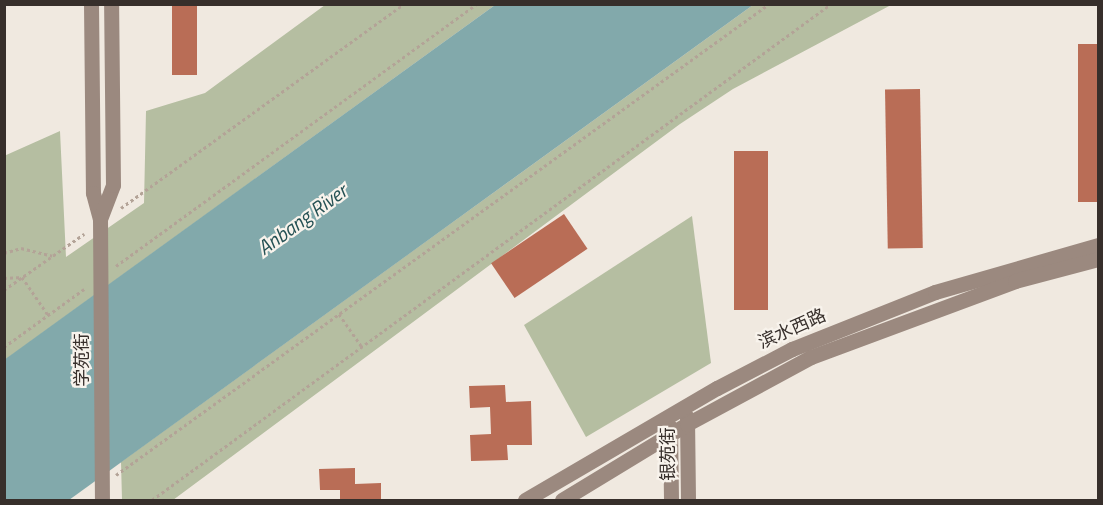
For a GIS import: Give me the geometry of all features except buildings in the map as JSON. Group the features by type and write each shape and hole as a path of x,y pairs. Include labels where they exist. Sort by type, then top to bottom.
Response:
{"main road":[{"name":"学苑街","path":"91,4 93,193 102,501"},
{"name":"学苑街","path":"95,224 112,185 111,4"},
{"name":"滨水西路","path":"525,501 749,370 871,315 1037,260 1098,245"},
{"name":"滨水西路","path":"562,501 687,424 811,357 1015,282 1098,259"},
{"name":"银苑街","path":"687,406 688,501"},
{"name":"银苑街","path":"670,418 671,501"}],"path":[{"path":"118,210 404,4"},
{"path":"115,267 477,4"},
{"path":"109,480 768,4"},
{"path":"152,501 831,4"},
{"path":"4,290 95,224"},
{"path":"4,253 21,248 52,256"},
{"path":"4,278 22,278"},
{"path":"22,278 48,315"},
{"path":"4,347 86,288"},
{"path":"339,314 362,347"}],"green space":[{"path":"325,5 495,5 5,360 4,156 60,131 66,257 144,203 146,111 205,93"},
{"path":"753,5 891,5 733,89 680,124 173,500 122,500 121,462"},
{"path":"692,216 711,363 586,437 524,325"}],"water":[{"name":"Anbang River","path":"495,5 753,5 69,500 5,500 4,360"}]}
